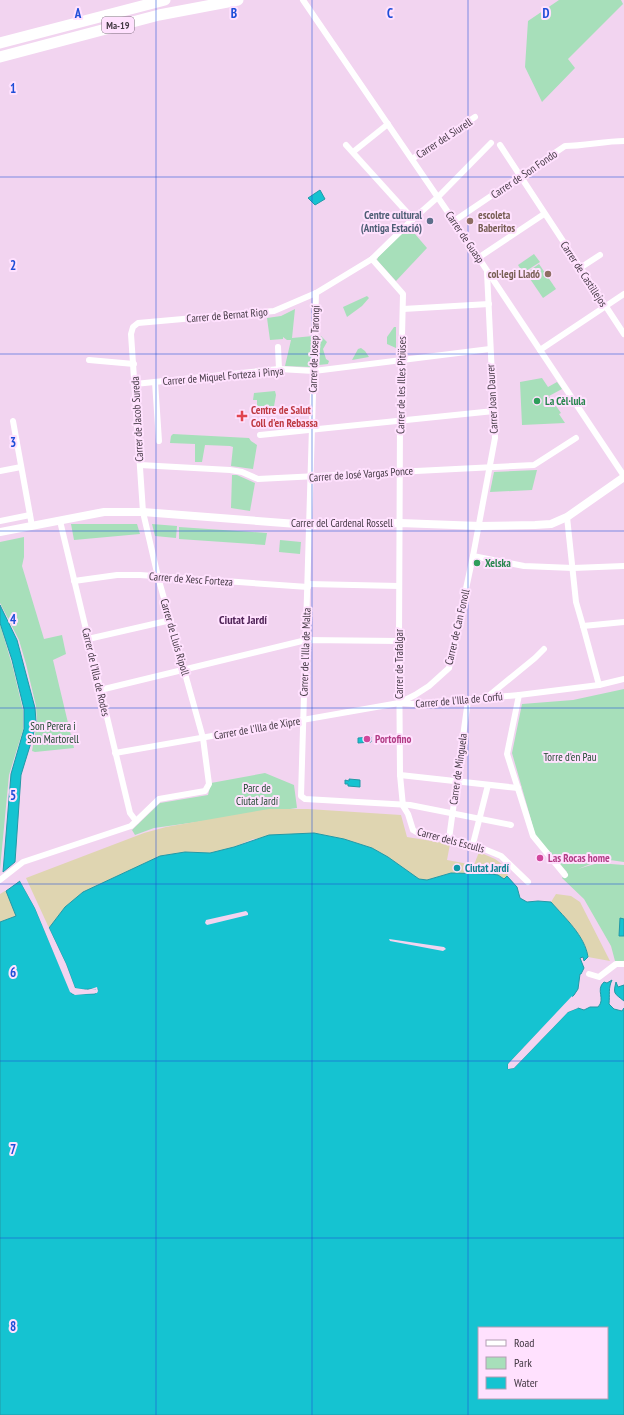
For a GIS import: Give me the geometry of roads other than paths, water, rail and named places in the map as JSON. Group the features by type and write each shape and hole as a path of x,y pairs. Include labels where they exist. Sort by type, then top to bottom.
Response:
{"highway":[{"name":"Ma-19","path":"0,43 165,0"},
{"name":"Ma-19","path":"0,57 159,15 238,0"}],"street":[{"name":"Carrer de Guasp","path":"303,0 438,197 624,477"},
{"name":"Carrer del Siurell","path":"412,159 475,118"},
{"path":"353,152 388,124"},
{"name":"Carrer de Son Fondo","path":"454,222 565,146 624,141"},
{"name":"Carrer de Bernat Rigo","path":"133,327 138,324 274,311 316,293 372,259 438,197 491,143"},
{"path":"346,145 413,219"},
{"name":"Carrer de Castillejos","path":"500,145 624,334"},
{"path":"478,258 544,214"},
{"path":"580,268 600,255"},
{"name":"Carrer de les Illes Pitiüses","path":"372,259 403,294 400,421 400,523"},
{"name":"Carrer Joan Daurer","path":"480,526 489,466 495,438 487,271"},
{"name":"Carrer de Josep Tarongí","path":"310,526 316,293"},
{"path":"540,350 624,294"},
{"path":"403,309 489,304"},
{"name":"Carrer de Jacob Sureda","path":"133,327 131,334 143,512"},
{"path":"278,347 278,369"},
{"name":"Carrer de Miquel Forteza i Pinya","path":"135,384 278,369 314,371 490,349"},
{"path":"88,360 134,364"},
{"name":"Carrer de Miquel Forteza i Pinya","path":"155,382 159,441"},
{"path":"260,435 494,411"},
{"path":"13,421 32,526"},
{"name":"Carrer de José Vargas Ponce","path":"140,465 230,470 242,472 258,479 489,466 534,465 576,438"},
{"path":"0,471 21,467"},
{"name":"Carrer del Cardenal Rossell","path":"0,532 104,512 143,512 310,526 400,523 480,526 551,524 568,517 624,477"},
{"name":"Carrer de Lluís Ripoll","path":"136,822 159,799 205,791 209,784 203,738 158,578 143,512"},
{"path":"0,522 30,515"},
{"path":"568,517 576,602 584,626 599,685"},
{"name":"Carrer de l'Illa de Rodes","path":"60,520 130,814 136,822"},
{"name":"Carrer de Trafalgar","path":"400,523 399,703 400,775 403,806"},
{"name":"Carrer de l'Illa de Malta","path":"310,526 301,796 306,799 403,806"},
{"name":"Carrer de Can Fonoll","path":"399,703 429,686 449,668 480,526"},
{"path":"474,556 524,566 573,568 624,566"},
{"name":"Carrer de Xesc Forteza","path":"74,581 117,575 140,575 158,578 308,586 399,586"},
{"path":"88,639 171,620"},
{"path":"584,626 624,622"},
{"path":"100,690 306,640 399,641"},
{"path":"486,698 544,649"},
{"name":"Carrer de l'Illa de Corfú","path":"399,703 413,704 519,695 599,685 624,679"},
{"path":"519,695 507,754 533,836 565,875"},
{"name":"Carrer de Minguela","path":"449,839 468,700"},
{"name":"Carrer de l'Illa de Xipre","path":"116,753 399,703"},
{"path":"400,775 518,788"},
{"path":"474,840 488,785"},
{"path":"403,806 410,806 511,825"},
{"name":"Carrer dels Esculls","path":"403,806 408,814 413,830 418,833 477,846 501,856 528,882"},
{"path":"1,879 23,862 131,826 136,822"},
{"path":"589,974 599,977 616,964 624,964"}],"water":[{"path":"320,190 325,199 315,205 308,198"},
{"path":"0,605 17,640 35,708 36,722 21,775 15,862 3,872 11,774 24,729 24,709 12,660 0,623"},
{"path":"371,737 371,742 358,743 358,738"},
{"path":"349,779 360,780 360,787 348,786 348,784 345,784 345,780 349,781"},
{"path":"314,833 344,839 372,848 388,857 419,879 427,880 451,873 491,874 498,875 504,879 507,876 517,887 520,898 527,902 551,902 579,935 588,957 584,961 583,957 580,958 584,968 580,974 578,989 574,995 508,1064 508,1069 514,1068 568,1012 578,1008 584,1010 590,1007 598,1007 601,1001 601,985 604,982 607,983 612,980 609,1004 614,1009 622,1011 624,1008 624,1415 0,1415 0,922 16,916 6,891 20,881 35,908 72,994 95,994 98,989 75,988 66,964 49,928 65,907 83,892 160,856 185,852 210,853 234,847 269,835"},
{"path":"620,918 624,919 624,936 619,936"},
{"path":"616,982 618,987 624,985 624,1001 615,993"}],"place":[{"name":"Centre cultural (Antiga Estació)","path":"430,221"},
{"name":"escoleta Baberitos","path":"470,221"},
{"name":"col·legi Lladó","path":"548,274"},
{"name":"La Cèl·lula","path":"537,401"},
{"name":"Centre de Salut Coll d'en Rebassa","path":"242,416"},
{"name":"Xelska","path":"477,563"},
{"name":"Portofino","path":"367,739"},
{"name":"Las Rocas home","path":"540,858"},
{"name":"Ciutat Jardí","path":"457,868"}],"district":[{"name":"Ciutat Jardí","path":"243,619"}],"park label":[{"name":"Son Perera i Son Martorell","path":"53,732"},
{"name":"Torre d'en Pau","path":"570,757"},
{"name":"Parc de Ciutat Jardí","path":"257,794"}]}
